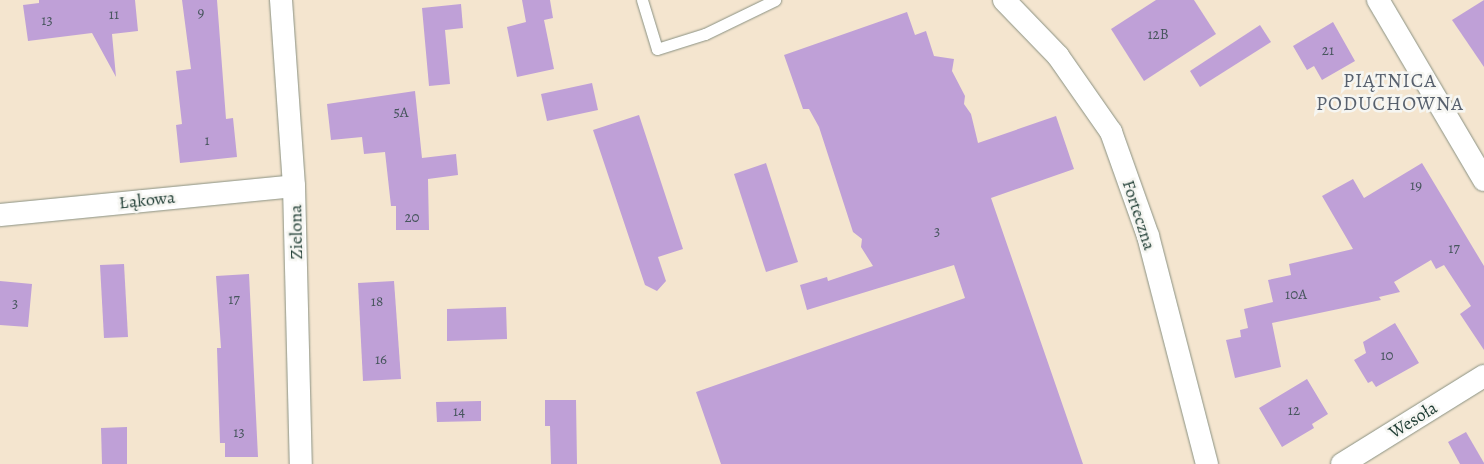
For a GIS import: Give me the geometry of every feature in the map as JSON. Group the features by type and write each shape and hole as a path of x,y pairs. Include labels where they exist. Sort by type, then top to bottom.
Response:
{"street":[{"name":"Zielona","path":"281,0 294,186 301,464"},
{"name":"Forteczna","path":"1004,0 1058,56 1111,132 1148,236 1207,464"},
{"path":"1378,0 1484,180"},
{"name":"Łąkowa","path":"0,215 294,186"},
{"name":"Wesoła","path":"1342,464 1484,376"}],"lane":[{"path":"642,0 657,49 705,34 775,0"}],"building":[{"path":"39,0 135,0 138,31 112,34 116,77 92,33 28,41 23,5 39,3"},
{"path":"182,0 217,0 226,119 233,118 237,157 180,163 176,125 182,124 176,71 191,69"},
{"path":"522,0 550,0 553,18 544,20 554,69 517,77 507,27 526,22"},
{"path":"1156,0 1194,0 1216,34 1144,81 1111,29"},
{"path":"1484,0 1484,67 1452,20"},
{"path":"461,4 463,28 445,30 450,84 429,86 422,8"},
{"path":"907,12 915,35 926,31 934,56 954,59 952,71 965,96 964,104 971,114 978,143 1056,116 1074,169 991,198 1083,464 721,464 696,392 965,298 954,265 807,310 800,285 827,277 828,281 873,266 861,247 862,239 853,232 819,127 809,109 803,109 784,55"},
{"path":"1333,22 1355,61 1322,80 1314,66 1307,70 1293,46"},
{"path":"1260,25 1271,42 1200,87 1190,71"},
{"path":"592,83 598,110 547,121 541,94"},
{"path":"415,91 422,158 456,154 458,175 428,179 429,230 396,230 396,206 391,206 385,152 364,154 362,137 331,140 327,104"},
{"path":"639,115 683,249 658,257 666,281 657,291 645,285 593,130"},
{"path":"766,163 798,262 766,272 734,174"},
{"path":"1422,163 1484,266 1484,350 1460,314 1471,306 1444,265 1436,269 1431,260 1394,282 1400,292 1379,297 1381,300 1272,323 1281,367 1235,378 1226,340 1241,337 1240,330 1248,328 1244,309 1273,302 1268,280 1291,275 1289,264 1353,249 1322,196 1353,179 1364,198"},
{"path":"124,264 128,337 104,338 100,265"},
{"path":"249,274 258,457 225,457 225,443 220,443 217,348 221,348 216,276"},
{"path":"0,281 32,284 28,327 0,325"},
{"path":"394,281 401,379 363,381 358,283"},
{"path":"506,307 507,339 447,341 447,309"},
{"path":"1395,323 1419,363 1376,387 1372,381 1368,383 1354,360 1366,353 1363,342"},
{"path":"1307,379 1328,414 1312,424 1314,428 1282,447 1259,408"},
{"path":"545,400 576,400 577,464 551,464 550,426 545,426"},
{"path":"481,401 481,421 437,422 436,402"},
{"path":"127,427 127,464 102,464 101,428"},
{"path":"1466,432 1484,464 1460,464 1448,442"}],"district":[{"name":"PIĄTNICA PODUCHOWNA","path":"1390,92"}]}
